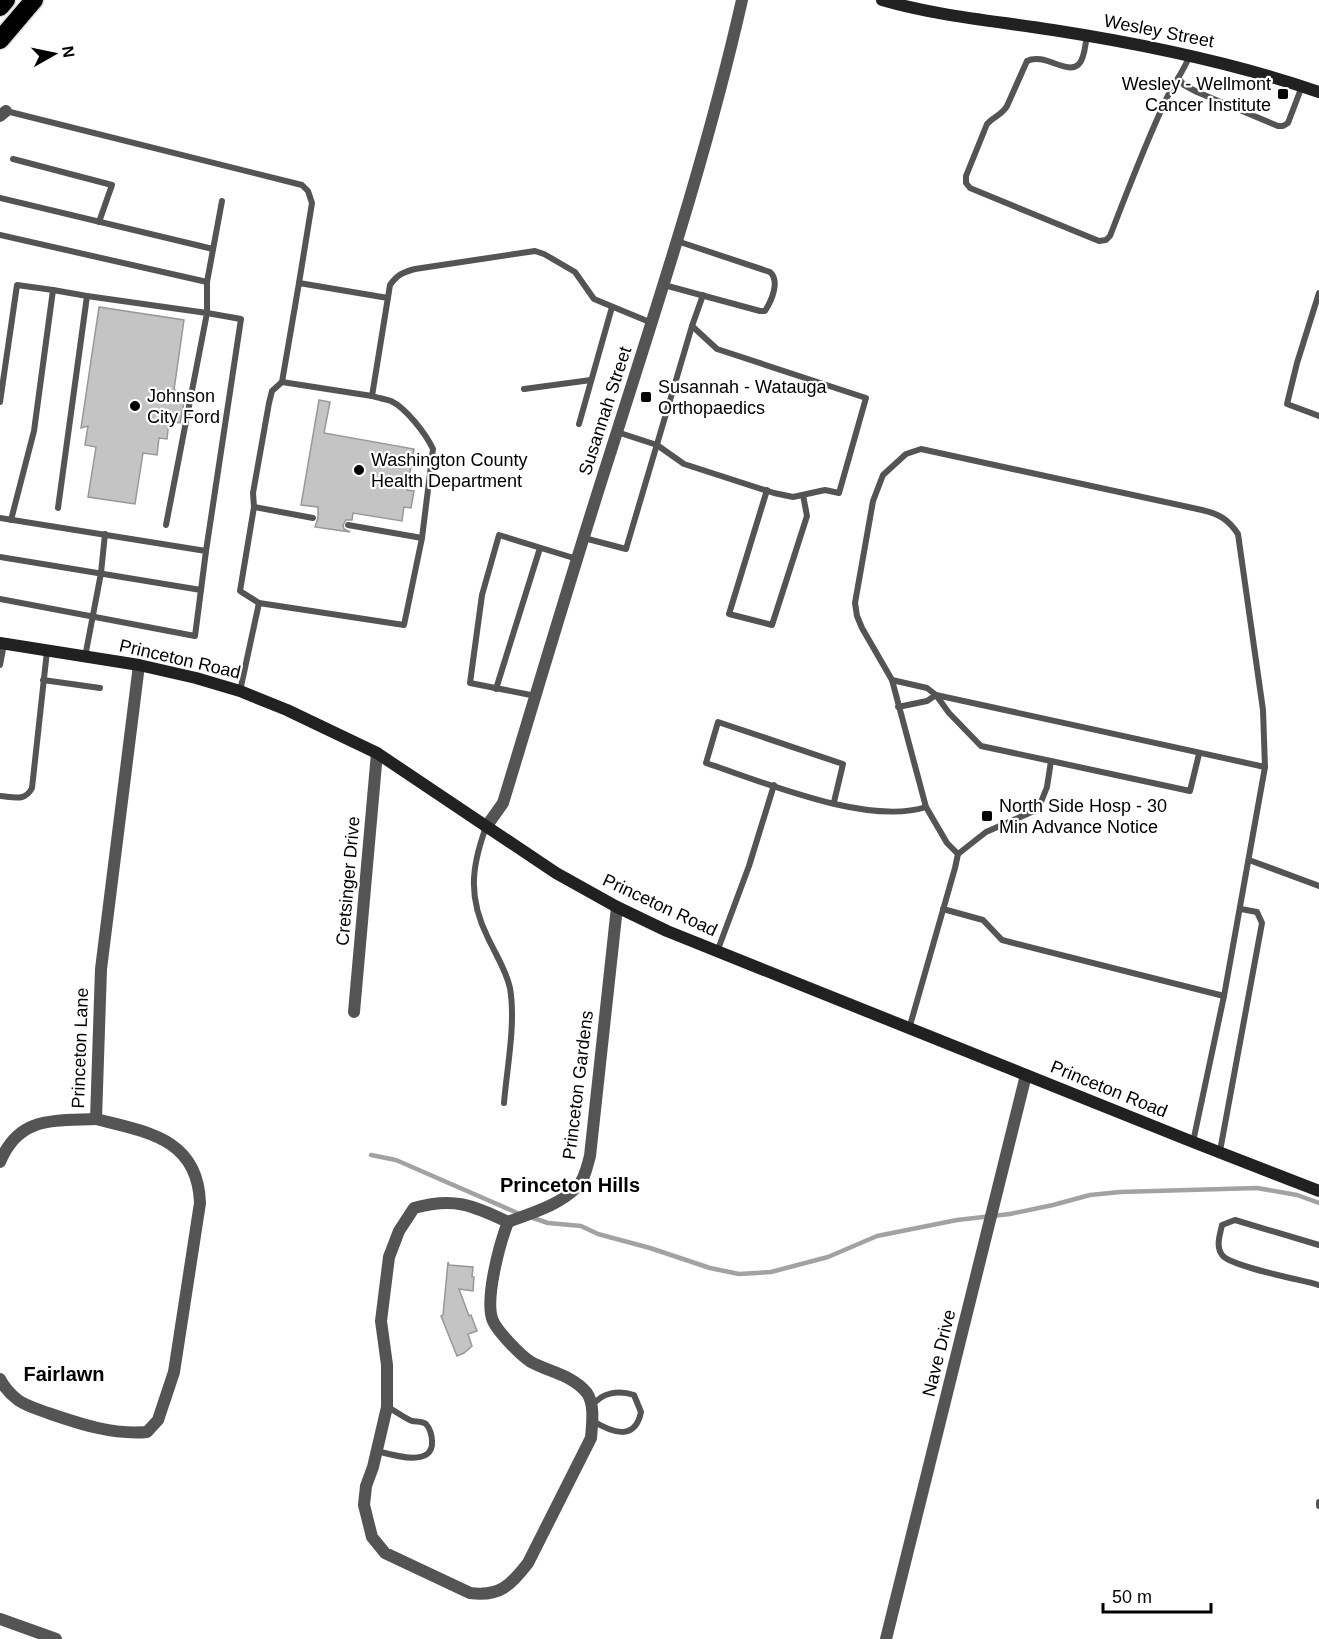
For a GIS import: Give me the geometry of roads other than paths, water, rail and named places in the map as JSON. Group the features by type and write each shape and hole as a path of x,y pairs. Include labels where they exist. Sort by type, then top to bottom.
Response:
{"highway":[{"path":"0,8 6,0"},
{"path":"0,40 34,0"}],"street":[{"name":"Susannah Street","path":"486,827 503,803 664,285 709,138 742,0"},
{"name":"Wesley Street","path":"882,0 1190,55 1234,65 1319,92"},
{"name":"Princeton Road","path":"2,644 138,665 196,678 240,691 287,710 377,753 556,873 617,907 676,935 1319,1191"},
{"name":"Princeton Lane","path":"0,1379 4,1387 19,1401 39,1410 82,1425 130,1434 147,1432 158,1420 174,1372 200,1203 200,1185 194,1169 182,1153 161,1139 135,1129 96,1119 101,969 138,665"},
{"name":"Cretsinger Drive","path":"354,1012 377,753"},
{"name":"Princeton Gardens","path":"508,1222 549,1206 578,1187 585,1175 590,1156 617,907"},
{"name":"Nave Drive","path":"886,1639 1026,1075"},
{"path":"0,1162 6,1147 15,1136 30,1126 53,1121 96,1119"},
{"path":"435,1202 461,1203 508,1222 502,1238 490,1299 493,1321 509,1342 530,1361 579,1385 588,1395 592,1406 593,1421 591,1438 528,1563 514,1581 502,1590 486,1595 470,1593 385,1553 372,1537 364,1505 366,1486 387,1407 387,1365 381,1321 389,1257 399,1231 414,1209 435,1202"},
{"path":"0,1619 56,1639"}],"lane":[{"path":"1087,35 1083,57 1079,65 1067,68 1043,58 1033,58 1027,61 1003,113 987,124 966,176 966,183 970,188 1099,240 1106,240 1110,237 1167,96 1179,79 1190,55"},
{"path":"1179,79 1184,85 1197,92 1278,126 1288,123 1302,86"},
{"path":"3,113 302,185 308,191 312,203 299,283 282,382 272,391 269,403 253,493 254,507 240,591 259,603 404,625 422,538 433,449 402,408 391,401 282,382"},
{"path":"13,159 112,185 99,222"},
{"path":"0,198 213,249"},
{"path":"166,525 207,313 207,282 222,201"},
{"path":"0,235 207,282"},
{"path":"664,285 765,311 776,281 775,276 770,272 677,241"},
{"path":"372,396 390,285 404,271 535,251 575,272 594,299 652,323"},
{"path":"299,283 388,298"},
{"path":"0,402 17,285 241,319 195,636 0,599"},
{"path":"11,520 34,431 53,290"},
{"path":"1319,293 1287,404 1319,416"},
{"path":"584,538 626,549 703,295"},
{"path":"58,508 87,296"},
{"path":"579,424 612,307"},
{"path":"617,432 657,445 684,464 767,490 794,497 825,490 839,493 866,398 717,349 692,326"},
{"path":"524,389 591,380"},
{"path":"958,854 947,843 926,807 892,680 857,616 855,603 873,501 883,475 906,454 921,449 1191,507 1219,514 1230,522 1238,534 1263,710 1265,767 1241,909 1193,1142"},
{"path":"767,490 729,614 772,625 807,516 804,495"},
{"path":"254,507 314,518"},
{"path":"0,518 206,551"},
{"path":"348,525 422,538"},
{"path":"85,657 102,573 105,534"},
{"path":"536,696 470,683 482,595 499,535 577,559"},
{"path":"496,689 540,548"},
{"path":"0,557 201,590"},
{"path":"240,691 259,603"},
{"path":"0,665 2,644"},
{"path":"0,796 22,798 28,795 32,788 47,651"},
{"path":"43,680 100,688"},
{"path":"892,680 927,688 936,695 948,713 981,746 1190,792 1199,754"},
{"path":"898,707 927,701 936,695 1265,767"},
{"path":"834,802 843,764 718,723 706,763 844,807 917,810 926,807"},
{"path":"909,1029 958,854 986,832 1034,811 1044,795 1051,761"},
{"path":"717,952 749,866 774,785"},
{"path":"486,827 476,855 473,876 474,897 487,937 501,962 509,984 513,1006 504,1102"},
{"path":"1249,860 1319,886"},
{"path":"943,909 983,920 1002,940 1224,996"},
{"path":"1220,1151 1262,922 1257,912 1241,909"},
{"path":"1319,1245 1235,1220 1222,1225 1218,1244 1224,1257 1238,1264 1319,1285"},
{"path":"592,1406 595,1401 608,1394 622,1392 634,1395 641,1412 637,1424 621,1433 609,1430 593,1421"},
{"path":"377,1451 423,1457 432,1449 426,1424 408,1419 387,1407"}],"waterway":[{"path":"371,1155 396,1160 522,1215"},
{"path":"530,1217 548,1223 581,1226 598,1234 710,1268 739,1274 771,1272 828,1257 877,1236 957,1220 1010,1214 1090,1195 1257,1188 1297,1195 1319,1203"}],"place":[{"name":"Wesley - Wellmont Cancer Institute","path":"1283,94"},
{"name":"Susannah - Watauga Orthopaedics","path":"646,397"},
{"name":"Johnson City Ford","path":"135,406"},
{"name":"Washington County Health Department","path":"359,470"},
{"name":"North Side Hosp - 30 Min Advance Notice","path":"987,816"}],"district":[{"name":"Princeton Hills","path":"570,1185"},
{"name":"Fairlawn","path":"64,1374"}]}
